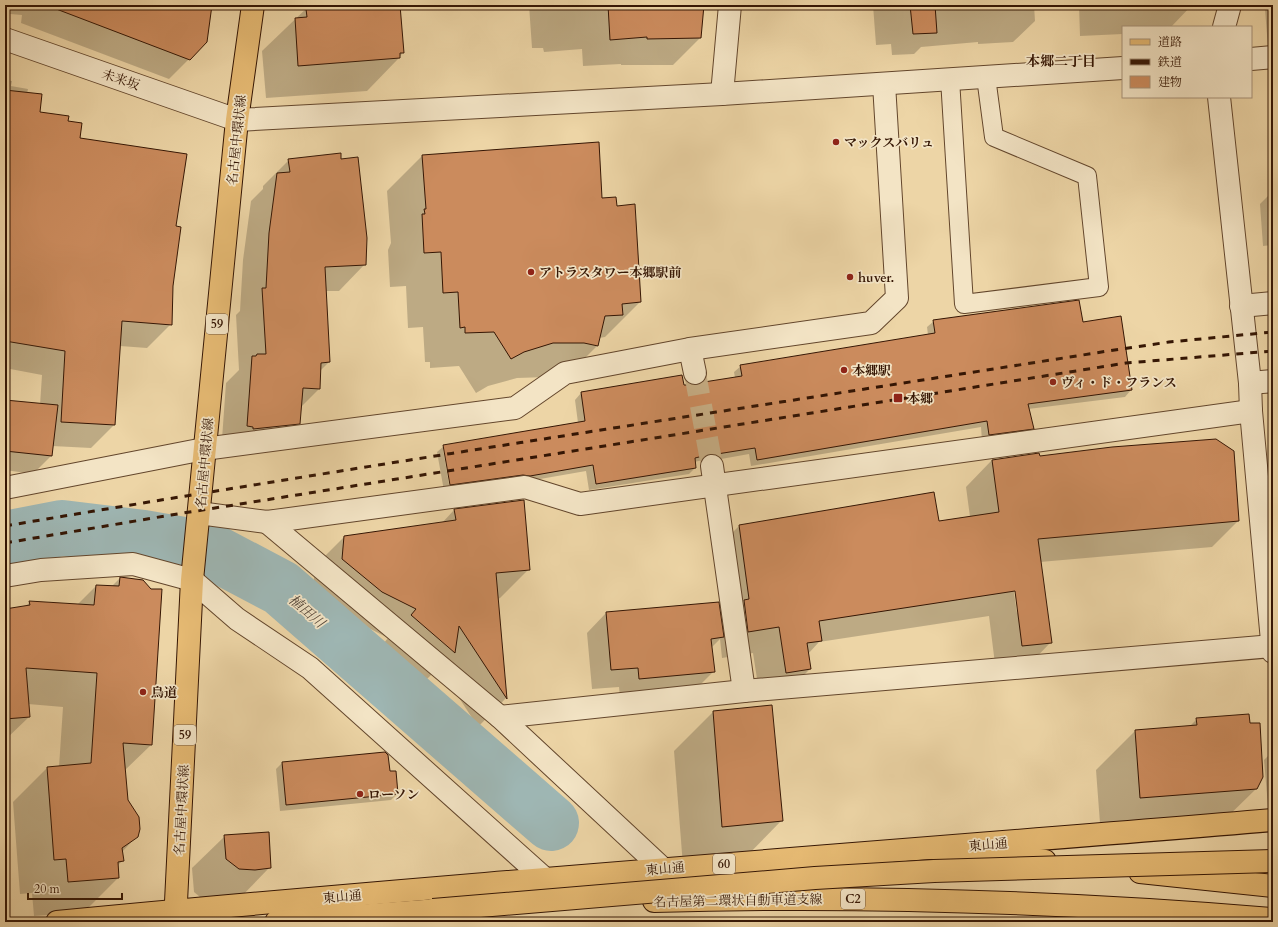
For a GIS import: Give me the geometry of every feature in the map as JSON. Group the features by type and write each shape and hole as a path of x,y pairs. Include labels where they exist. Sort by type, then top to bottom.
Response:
{"main road":[{"name":"名古屋中環状線","path":"176,916 193,570 237,120 253,5"},
{"name":"東山通","path":"57,922 176,916 662,868 934,848 1273,820"},
{"path":"934,848 1273,886"},
{"path":"433,910 815,878 934,871 1273,861"},
{"name":"名古屋第二環状自動車道支線","path":"276,922 433,910 603,902 815,898 1086,906 1273,919"}],"street":[{"path":"722,94 730,5"},
{"path":"1224,26 1230,5"},
{"name":"未来坂","path":"5,39 237,120"},
{"path":"1252,59 1273,57"},
{"path":"237,120 722,94 1122,68"},
{"path":"5,488 204,449 515,408 565,373 690,349 872,323 897,298 884,84"},
{"path":"1219,98 1250,383 1251,411 1273,652"},
{"path":"1241,306 1273,303"},
{"path":"690,349 695,373"},
{"path":"1250,383 1273,381"},
{"path":"198,521 267,522 525,487 580,504 713,476 1251,411"},
{"path":"713,476 744,691"},
{"path":"267,522 500,717 662,868"},
{"path":"5,576 41,570 132,564 193,570 237,619 310,668 545,879"},
{"path":"500,717 744,691 1273,646"}],"lane":[{"path":"950,79 964,304 1099,287 1087,176 994,137 986,77"}],"building":[{"path":"51,5 212,5 207,42 190,60 51,7"},
{"path":"317,5 400,5 404,53 400,53 400,58 298,66 295,18 307,17 306,9 318,9"},
{"path":"608,5 704,5 701,38 647,39 647,37 610,40"},
{"path":"910,5 935,5 937,33 913,34"},
{"path":"5,90 42,94 40,112 69,116 68,121 82,123 80,138 187,154 176,226 181,227 173,286 172,325 122,321 115,425 61,422 65,351 5,341"},
{"name":"アトラスタワー本郷駅前","path":"599,142 602,198 616,197 617,206 635,204 641,302 622,304 623,315 605,316 598,346 584,343 553,343 524,352 511,359 494,332 465,333 465,327 460,328 458,292 443,293 441,252 424,253 422,214 425,214 424,209 426,209 422,155"},
{"path":"341,153 341,159 358,157 367,238 366,265 325,267 330,362 321,363 320,389 303,388 300,424 253,429 253,427 247,426 252,356 256,356 257,354 266,354 262,288 266,288 269,233 277,173 290,172 288,159"},
{"path":"1079,300 1083,322 1121,316 1132,390 1028,404 1034,429 989,435 987,421 757,460 755,448 711,454 695,458 696,468 596,484 593,465 530,476 523,475 450,485 443,445 585,421 581,392 682,375 684,385 697,385 704,382 742,376 740,365 935,333 933,320"},
{"path":"5,400 58,405 52,456 5,451"},
{"path":"1216,439 1234,451 1239,521 1038,539 1052,643 1022,646 1015,591 819,621 822,641 807,643 811,669 786,673 779,627 748,632 744,600 749,599 739,525 934,492 939,521 999,512 992,460 1039,453 1040,456 1112,447"},
{"path":"524,500 530,570 496,573 507,699 459,626 455,653 411,615 416,609 382,592 342,559 344,536 456,520 454,509"},
{"path":"120,577 143,580 151,589 162,589 152,745 123,743 128,800 139,817 140,829 138,837 122,848 124,861 118,862 119,878 68,882 66,859 54,860 47,767 91,763 97,673 26,668 30,717 5,719 5,609 30,605 29,601 94,605 96,585 119,586"},
{"path":"719,602 724,637 711,639 715,672 639,679 638,668 611,670 606,612"},
{"path":"772,705 783,821 722,827 713,711"},
{"path":"1249,714 1250,723 1260,723 1263,777 1257,789 1140,798 1135,730 1197,725 1196,718"},
{"path":"385,752 388,755 390,771 396,771 398,794 286,805 282,762"},
{"path":"269,832 271,868 255,870 239,869 226,859 224,835"}],"waterway":[{"name":"植田川","path":"5,539 62,528 144,538 207,549 281,588 551,823"}],"tunnel":[{"path":"695,373 712,466"}],"railway":[{"path":"5,526 418,459 1108,351 1169,342 1273,332"},
{"path":"5,543 171,515 1126,363 1273,351"}],"place":[{"name":"マックスバリュ","path":"836,142"},
{"name":"アトラスタワー本郷駅前","path":"531,272"},
{"name":"huver.","path":"850,277"},
{"name":"本郷駅","path":"844,370"},
{"name":"ヴィ・ド・フランス","path":"1053,382"},
{"name":"本郷","path":"898,398"},
{"name":"鳥道","path":"143,692"},
{"name":"ローソン","path":"360,794"}],"district":[{"name":"本郷二丁目","path":"1061,61"}]}
